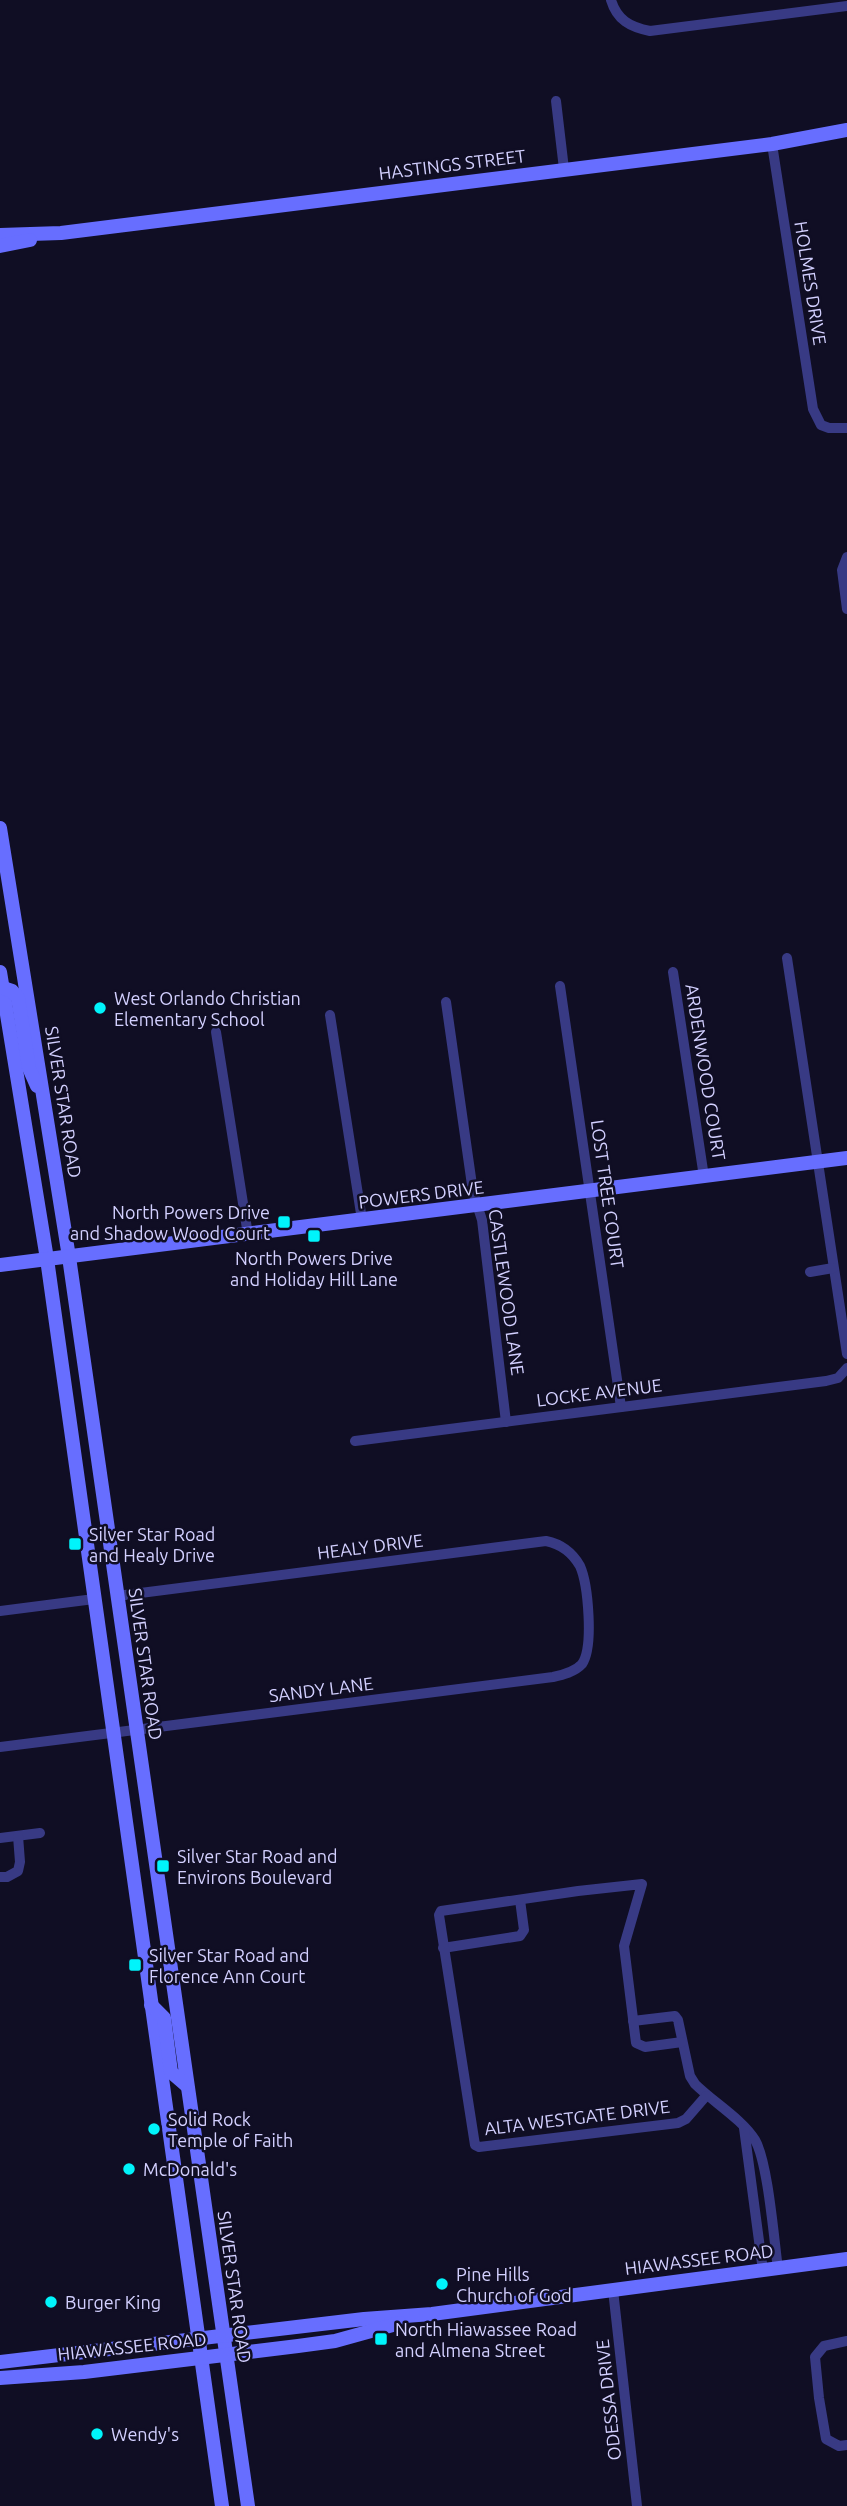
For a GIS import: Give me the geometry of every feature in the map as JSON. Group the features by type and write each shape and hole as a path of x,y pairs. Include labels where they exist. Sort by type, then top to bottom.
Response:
{"main road":[{"name":"HASTINGS STREET","path":"0,246 61,233 772,144 847,130"},
{"name":"HASTINGS STREET","path":"0,235 61,233"},
{"name":"SILVER STAR ROAD","path":"0,828 69,1256 248,2506"},
{"path":"0,972 47,1259 222,2506"},
{"path":"3,988 12,991 18,998 29,1068 44,1100"},
{"name":"POWERS DRIVE","path":"0,1265 248,1236 847,1158"},
{"path":"152,2005 164,2018 171,2072 186,2085"},
{"name":"HIAWASSEE ROAD","path":"0,2362 198,2337 432,2314 847,2259"},
{"name":"HIAWASSEE ROAD","path":"0,2378 83,2372 335,2341 432,2314"}],"street":[{"path":"611,0 613,8 624,22 650,31 847,6"},
{"path":"556,101 564,169"},
{"name":"HOLMES DRIVE","path":"772,144 813,409 821,425 847,428"},
{"path":"847,557 842,570 847,609"},
{"path":"787,958 847,1354"},
{"name":"ARDENWOOD COURT","path":"673,972 704,1177"},
{"name":"LOST TREE COURT","path":"560,986 621,1407"},
{"name":"CASTLEWOOD LANE","path":"446,1002 473,1192 482,1220 506,1422"},
{"path":"330,1015 362,1220"},
{"path":"216,1032 248,1236"},
{"path":"810,1272 833,1268"},
{"name":"LOCKE AVENUE","path":"355,1441 825,1381 838,1378 846,1370"},
{"name":"HEALY DRIVE","path":"117,1597 546,1541 558,1543 568,1550 580,1567 587,1603"},
{"path":"0,1611 94,1599"},
{"name":"SANDY LANE","path":"0,1747 569,1673 582,1664 588,1650 587,1603"},
{"path":"0,1838 40,1833"},
{"path":"0,1877 7,1877 18,1871 18,1836"},
{"name":"ALTA WESTGATE DRIVE","path":"682,2042 640,2046 636,2043 624,1946 642,1884 441,1911 439,1915 443,1948 473,2141 479,2147 678,2123 686,2119 706,2095"},
{"path":"443,1948 520,1937 524,1930 520,1900"},
{"path":"633,2021 675,2016 690,2076 706,2095 744,2127 755,2140 762,2159 778,2269"},
{"path":"744,2127 763,2270"},
{"name":"ODESSA DRIVE","path":"613,2290 637,2506"},
{"path":"847,2341 824,2346 816,2357 826,2439 839,2446 847,2445"}],"place":[{"name":"West Orlando Christian Elementary School","path":"100,1008"},
{"name":"North Powers Drive and Shadow Wood Court","path":"284,1222"},
{"name":"North Powers Drive and Holiday Hill Lane","path":"314,1236"},
{"name":"Silver Star Road and Healy Drive","path":"75,1544"},
{"name":"Silver Star Road and Environs Boulevard","path":"163,1866"},
{"name":"Silver Star Road and Florence Ann Court","path":"135,1965"},
{"name":"Solid Rock Temple of Faith","path":"154,2129"},
{"name":"McDonald's","path":"129,2169"},
{"name":"Pine Hills Church of God","path":"442,2284"},
{"name":"Burger King","path":"51,2302"},
{"name":"North Hiawassee Road and Almena Street","path":"381,2339"},
{"name":"Wendy's","path":"97,2434"}]}
